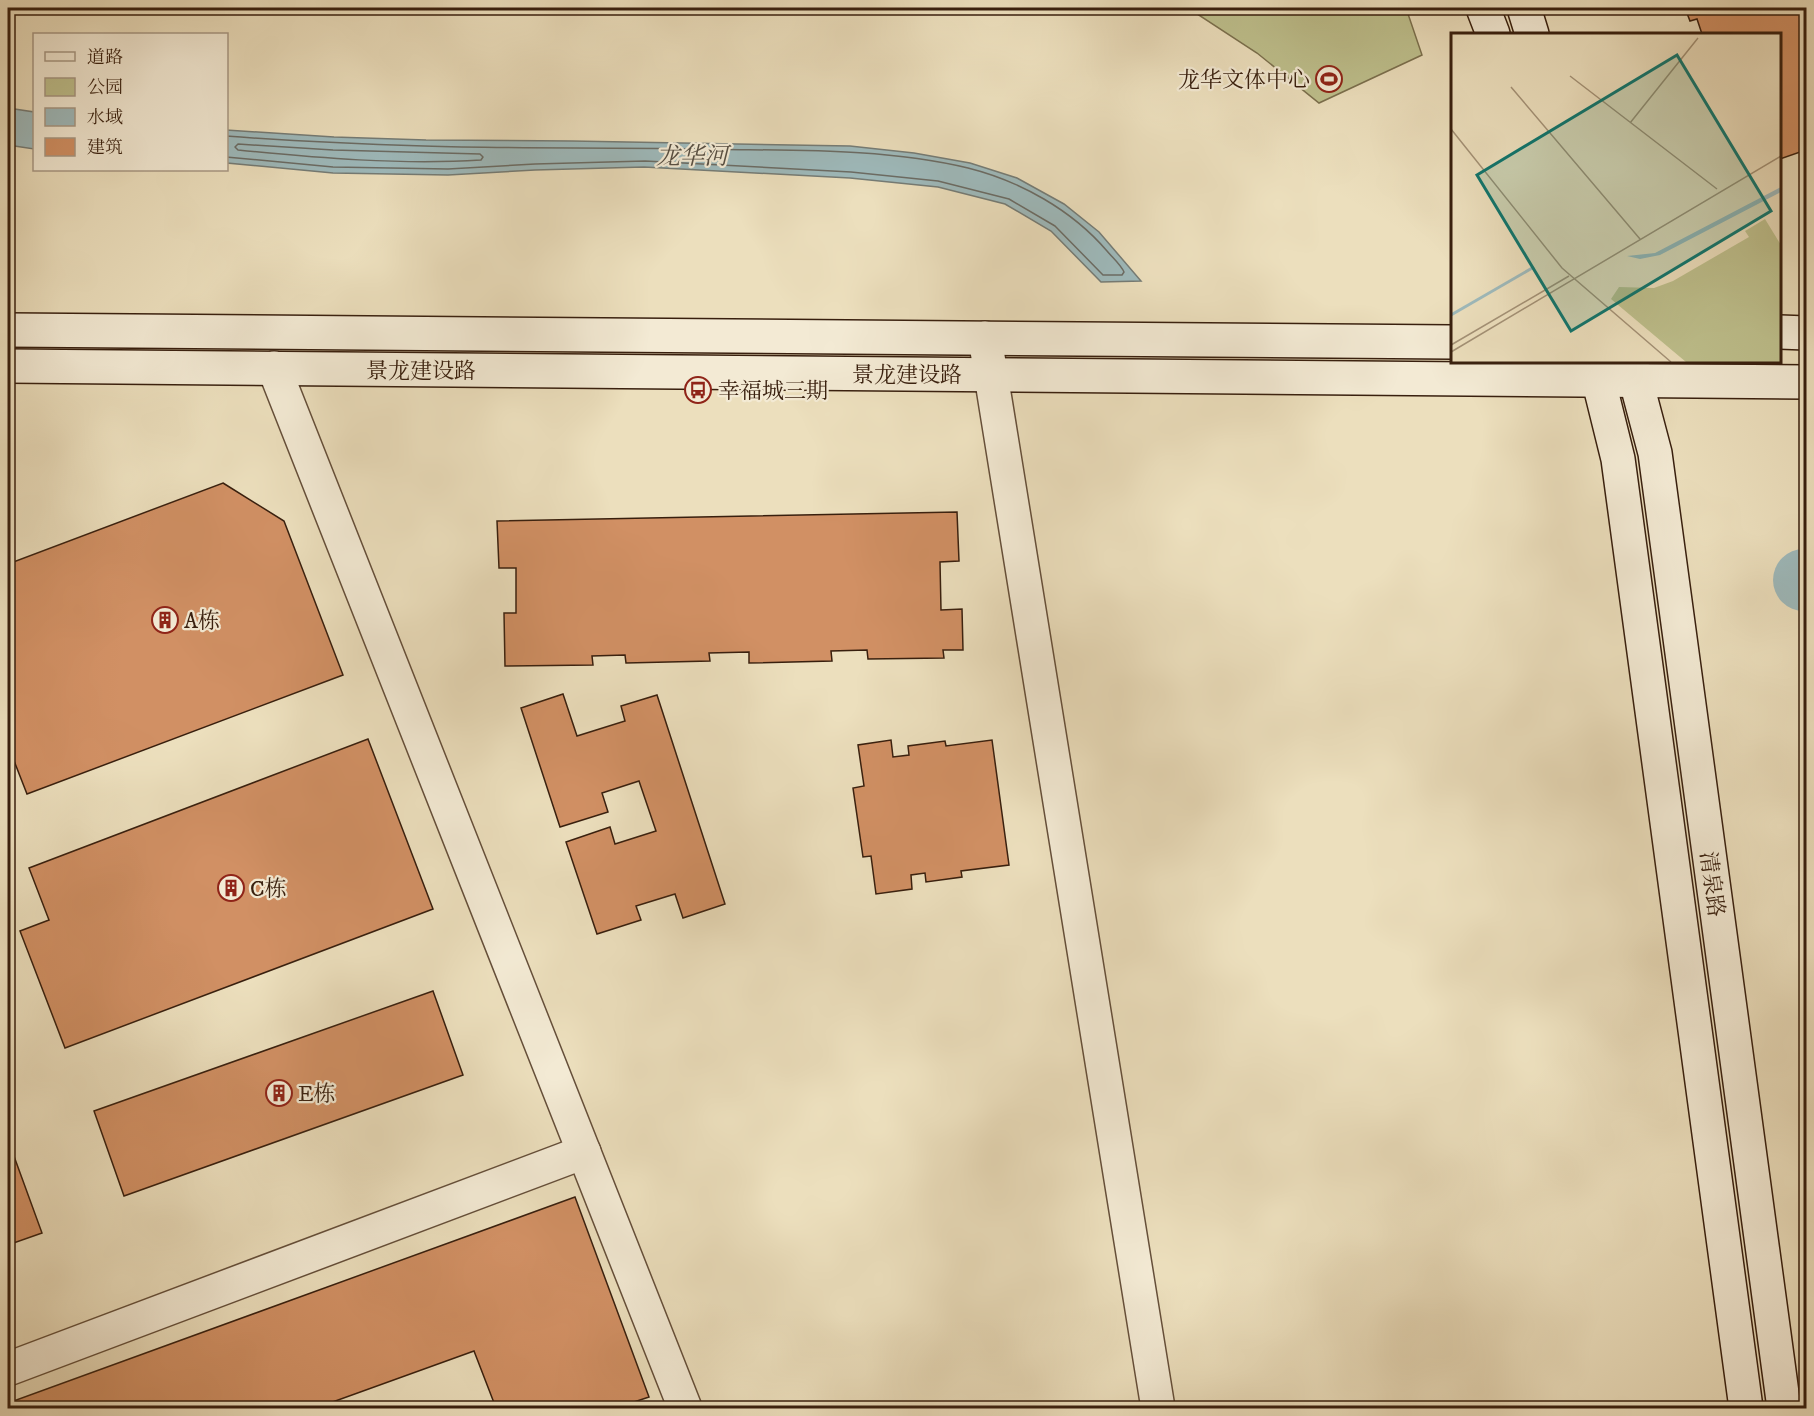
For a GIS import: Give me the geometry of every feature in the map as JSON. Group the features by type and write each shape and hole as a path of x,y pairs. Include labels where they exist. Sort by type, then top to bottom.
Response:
{"main road":[{"path":"1483,8 1493,33"},
{"path":"1524,8 1532,33"},
{"name":"景龙建设路","path":"8,330 1451,342"},
{"path":"1781,332 1806,333"},
{"path":"986,338 1158,1408"},
{"name":"景龙建设路","path":"8,366 992,375 1597,370 1806,382"},
{"path":"274,368 685,1408"},
{"name":"清泉路","path":"1597,370 1618,459 1746,1408"},
{"name":"清泉路","path":"1634,371 1655,453 1784,1408"},
{"path":"8,1369 584,1152"}],"green space":[{"name":"龙华文体中心","path":"1188,8 1406,8 1422,55 1319,103 1257,53"}],"water":[{"path":"8,108 33,112 33,149 8,145"},
{"name":"龙华河","path":"228,130 426,140 850,146 914,153 970,163 1017,178 1064,204 1099,232 1141,281 1101,282 1051,231 1005,204 938,187 850,178 644,167 448,175 333,173 228,163"}],"building":[{"path":"1685,8 1806,8 1806,150 1781,159 1781,33 1702,33 1697,19 1690,21"},
{"name":"A栋","path":"223,483 284,521 343,675 27,794 8,749 8,564"},
{"path":"957,512 959,561 940,562 941,610 962,609 963,650 943,650 944,658 868,659 867,650 831,651 832,661 749,663 749,652 709,653 710,661 626,663 625,655 592,656 593,665 505,666 504,613 516,613 516,568 499,568 497,521"},
{"path":"563,694 577,736 625,721 621,706 657,695 725,904 683,918 675,894 636,906 641,920 597,934 566,842 610,827 615,844 656,831 639,781 602,793 608,812 560,827 521,708"},
{"name":"C栋","path":"368,739 433,909 65,1048 20,931 49,920 29,868"},
{"path":"891,740 893,757 909,755 908,746 945,741 946,746 992,740 1009,865 961,871 962,877 926,882 925,873 911,875 912,889 876,894 871,856 863,857 853,788 864,786 858,745"},
{"name":"E栋","path":"433,991 463,1075 124,1196 94,1111"},
{"path":"11,1148 42,1233 8,1245 8,1149"},
{"path":"575,1197 649,1397 616,1408 496,1408 474,1351 316,1408 8,1408 8,1403"}],"place":[{"name":"龙华文体中心","path":"1329,79"},
{"name":"幸福城三期","path":"698,390"},
{"name":"A栋","path":"165,620"},
{"name":"C栋","path":"231,888"},
{"name":"E栋","path":"279,1093"}]}
